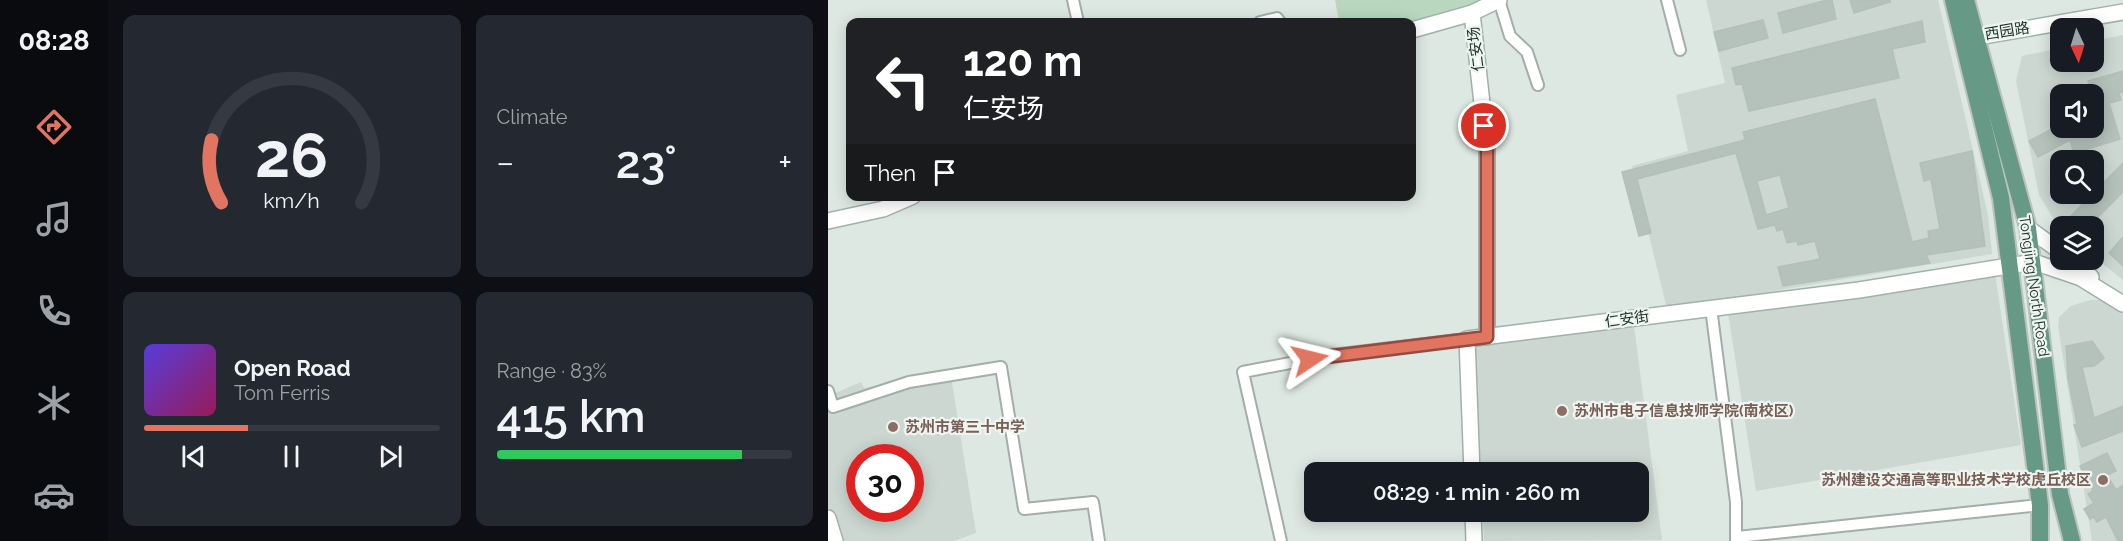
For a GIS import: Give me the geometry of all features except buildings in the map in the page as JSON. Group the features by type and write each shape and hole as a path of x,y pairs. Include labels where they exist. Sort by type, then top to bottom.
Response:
{"main road":[{"name":"Tongjing North Road","path":"1953,0 1969,38 2028,228 2034,262 2061,498 2072,541"},
{"name":"Tongjing North Road","path":"1966,0 1969,38 2001,198 2040,505 2040,541"},
{"path":"2061,498 2064,541"},
{"path":"2040,505 2045,541"}],"street":[{"path":"1073,0 1077,18"},
{"path":"1416,29 1472,13 1499,0 1510,36 1527,52 1538,85"},
{"path":"1667,0 1680,50"},
{"name":"西园路","path":"1969,38 2123,12"},
{"name":"仁安场","path":"1472,13 1487,149 1487,337"},
{"path":"828,221 883,209 901,201"},
{"path":"2028,228 2050,244"},
{"path":"2034,262 2069,273 2119,301"},
{"name":"仁安街","path":"1281,541 1243,372 1332,355 1859,290 2034,262"},
{"path":"2082,270 2119,301"},
{"path":"1711,308 1736,502 1737,539 2040,505"},
{"path":"1467,339 1472,462"},
{"path":"828,391 834,407 909,382 1001,367 1024,509 1093,502 1099,541"},
{"path":"828,518 835,541"},
{"path":"1473,522 1474,541"}],"shaded area":[{"path":"1706,0 1938,0 1988,215 1992,254 1667,309 1632,166 1688,151 1676,95 1725,83"},
{"path":"2123,35 2123,280 2104,265 2104,216 2052,216 2039,195 2016,81 2022,56 2050,50 2050,72 2104,72 2104,39"},
{"path":"1995,274 2021,445 1756,491 1728,313"},
{"path":"2090,300 2102,300 2123,307 2123,541 2092,541 2058,326 2059,317 2071,306"},
{"name":"苏州市电子信息技师学院(南校区)","path":"1634,326 1662,540 1484,541 1483,522 1649,522 1649,462 1481,462 1475,345 1482,342"},
{"name":"苏州市第三十中学","path":"950,370 976,533 954,541 838,541 828,508 828,396 861,382 864,388"}],"green space":[{"path":"1335,0 1483,0 1416,20 1416,18 1338,18"}],"place":[{"name":"苏州市电子信息技师学院(南校区)","path":"1562,411"},
{"name":"苏州市第三十中学","path":"893,427"},
{"name":"苏州建设交通高等职业技术学校虎丘校区","path":"2103,480"}],"route":[{"path":"1310,359 1487,337 1487,149 1484,126"}]}
